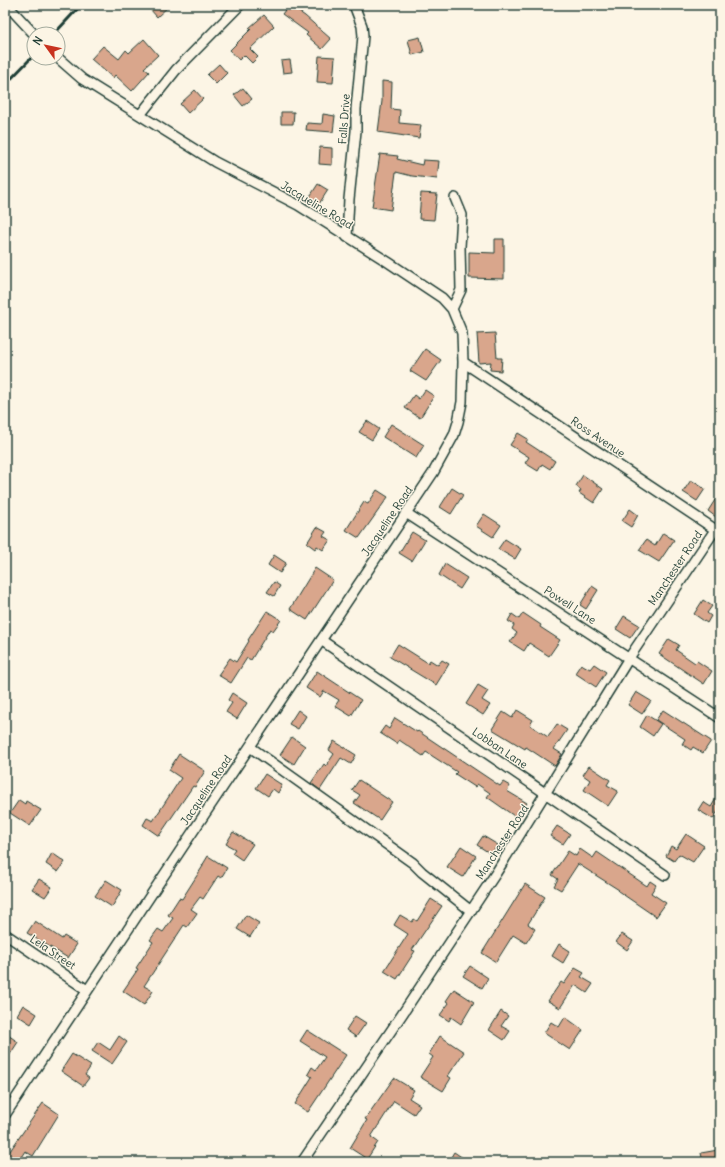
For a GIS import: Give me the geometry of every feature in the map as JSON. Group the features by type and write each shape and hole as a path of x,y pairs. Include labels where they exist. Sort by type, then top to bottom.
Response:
{"street":[{"path":"140,115 176,70 240,5"},
{"name":"Falls Drive","path":"347,237 349,199 356,131 356,108 363,36 362,26 354,5"},
{"path":"7,6 26,26"},
{"name":"Jacqueline Road","path":"5,1115 433,472 454,435 462,402 462,333 452,309 442,298 298,206 215,162 82,79 66,65"},
{"path":"452,309 461,290 460,247 462,215 455,198"},
{"name":"Ross Avenue","path":"463,362 718,532"},
{"name":"Powell Lane","path":"406,513 720,718"},
{"name":"Manchester Road","path":"302,1162 471,910 546,794 629,658 718,532"},
{"name":"Lobban Lane","path":"321,640 665,875"},
{"path":"250,747 413,863 422,872 471,910"},
{"name":"Lela Street","path":"5,934 87,990"}],"building":[{"path":"154,5 170,5 157,17 150,9"},
{"path":"289,5 305,16 331,39 322,49 306,35 308,33 282,14"},
{"path":"264,15 274,26 250,49 258,57 252,63 244,55 239,60 230,50 251,29 249,28"},
{"path":"420,37 424,52 412,55 408,40"},
{"path":"144,39 158,55 144,68 149,72 132,91 115,75 113,78 91,59 103,46 119,59 126,50 129,53"},
{"path":"319,56 335,57 333,83 317,82"},
{"path":"290,60 292,72 283,73 281,61"},
{"path":"219,64 227,73 216,84 207,75"},
{"path":"382,81 392,82 391,109 400,110 399,123 421,125 419,138 378,132 382,101"},
{"path":"243,88 252,99 243,106 234,95"},
{"path":"195,90 203,99 188,113 180,104"},
{"path":"281,112 294,112 293,124 281,124"},
{"path":"323,114 335,116 333,132 306,130 307,123 322,124"},
{"path":"320,147 332,148 332,165 319,164"},
{"path":"380,154 398,156 397,159 422,165 423,160 439,161 437,179 412,176 396,172 391,210 372,207"},
{"path":"318,184 328,190 317,207 307,201"},
{"path":"421,193 437,194 434,220 419,219"},
{"path":"495,239 504,239 504,279 469,278 469,252 495,253"},
{"path":"495,333 497,358 502,358 501,371 490,370 491,362 479,363 477,334"},
{"path":"425,349 441,360 426,381 410,371"},
{"path":"425,390 434,396 420,418 405,408 414,395 419,399"},
{"path":"367,421 379,429 372,440 359,432"},
{"path":"391,424 424,445 416,458 383,437"},
{"path":"518,433 528,439 526,442 555,461 550,469 542,464 538,471 525,463 529,457 510,445"},
{"path":"583,475 603,489 594,503 579,493 581,490 576,486"},
{"path":"691,480 705,489 697,501 683,492"},
{"path":"452,488 463,495 451,514 440,507"},
{"path":"377,490 388,497 359,538 346,530 364,502 368,504"},
{"path":"715,500 720,503 720,511 716,517 708,511"},
{"path":"630,509 638,515 631,527 622,521"},
{"path":"484,514 501,525 493,537 476,526"},
{"path":"317,527 326,532 323,536 330,540 323,550 317,546 315,549 307,543"},
{"path":"412,532 425,540 412,561 399,553"},
{"path":"663,533 674,540 659,562 639,550 646,540 655,546"},
{"path":"505,539 521,549 515,559 498,549"},
{"path":"274,555 286,563 280,573 268,565"},
{"path":"445,564 467,578 460,589 439,575"},
{"path":"315,568 333,580 307,620 290,609"},
{"path":"274,582 280,586 274,596 267,592"},
{"path":"592,586 598,590 586,609 580,605"},
{"path":"703,600 712,606 707,613 711,616 707,623 694,614"},
{"path":"267,611 281,620 273,631 270,629 251,660 247,658 231,683 218,675 230,658 236,662"},
{"path":"523,613 541,625 540,627 560,640 549,656 529,643 524,651 510,642 517,633 512,629 514,625 508,621 512,614 519,619"},
{"path":"624,616 639,625 630,638 616,629"},
{"path":"669,639 679,645 676,650 695,663 697,661 712,671 704,684 659,654"},
{"path":"398,644 428,663 430,660 438,665 442,660 449,664 436,685 390,657"},
{"path":"581,664 590,669 594,664 606,672 596,687 575,673"},
{"path":"317,671 361,700 351,716 335,706 339,700 324,691 320,697 306,688"},
{"path":"478,685 488,691 482,700 490,705 483,715 466,704"},
{"path":"636,692 651,701 642,714 628,705"},
{"path":"232,693 247,703 237,719 226,712 232,703 228,700"},
{"path":"298,710 306,716 298,729 289,724"},
{"path":"517,710 533,720 530,725 548,737 557,724 567,730 554,749 562,754 555,766 526,747 525,749 492,729 503,712 512,718"},
{"path":"663,710 711,741 703,753 693,747 691,750 682,744 685,739 656,720"},
{"path":"647,715 661,724 653,736 640,727"},
{"path":"395,718 417,732 418,731 500,786 503,782 510,786 507,791 527,803 517,818 487,797 490,793 477,784 475,787 455,774 457,772 426,752 423,756 399,740 397,744 380,733 385,726 389,729"},
{"path":"292,737 305,746 294,764 280,755"},
{"path":"334,741 356,755 351,764 341,758 320,790 311,783 324,764 326,766 334,754 329,750"},
{"path":"179,754 205,771 159,836 143,825 147,818 153,821 181,778 169,770"},
{"path":"589,766 610,780 607,785 618,791 608,806 584,790 590,780 583,775"},
{"path":"265,774 282,785 278,793 273,789 268,796 256,788"},
{"path":"359,780 392,802 380,820 354,803 360,795 352,790"},
{"path":"720,792 720,808 713,819 698,810 703,802 711,807"},
{"path":"19,800 25,804 26,801 41,810 30,826 10,813"},
{"path":"557,826 570,834 563,844 550,836"},
{"path":"233,832 253,844 242,860 232,853 235,849 226,844"},
{"path":"686,834 704,846 693,862 679,854 674,861 666,856 671,846 676,849"},
{"path":"483,836 498,845 491,854 477,845"},
{"path":"461,846 476,856 463,877 447,867"},
{"path":"580,849 593,858 597,852 647,886 650,881 656,885 651,893 666,903 656,917 618,891 619,890 578,864 561,890 554,886 558,879 552,875 568,851 576,856"},
{"path":"52,853 65,862 58,872 46,864"},
{"path":"208,856 227,868 221,878 218,876 203,899 200,897 191,909 197,913 187,927 184,925 144,986 153,991 144,1005 123,991 138,969 136,968 153,942 150,940 158,929 163,932 173,918 168,915 179,898 182,899"},
{"path":"39,879 52,887 45,897 32,889"},
{"path":"106,880 122,890 112,907 95,896"},
{"path":"525,884 545,897 528,924 535,929 526,943 513,935 496,962 482,953"},
{"path":"431,899 442,906 412,950 415,951 397,979 384,971 408,934 394,925 400,915 412,922 414,919 417,921"},
{"path":"246,915 259,923 250,937 237,929"},
{"path":"35,921 62,939 64,936 77,944 68,958 27,933"},
{"path":"622,934 633,941 627,950 616,942"},
{"path":"559,944 570,951 563,963 552,956"},
{"path":"470,966 488,978 482,988 463,976"},
{"path":"575,968 584,973 581,977 593,984 587,993 575,985 560,1008 548,1001 561,982 564,984"},
{"path":"454,989 474,1002 461,1024 451,1017 449,1021 440,1015 449,1003 446,1001"},
{"path":"23,1005 37,1014 31,1024 17,1015"},
{"path":"501,1011 508,1016 501,1026 510,1031 504,1040 489,1030"},
{"path":"355,1016 366,1023 356,1037 346,1030"},
{"path":"565,1017 583,1030 570,1050 544,1033 551,1022 559,1027"},
{"path":"307,1030 346,1055 308,1112 295,1104 312,1077 308,1074 312,1067 316,1070 325,1057 300,1041"},
{"path":"5,1033 18,1042 5,1062"},
{"path":"119,1036 127,1042 112,1064 92,1051 98,1042 110,1050"},
{"path":"440,1036 464,1052 448,1076 451,1078 443,1091 420,1077 433,1057 429,1054"},
{"path":"72,1054 91,1066 85,1075 89,1078 83,1086 61,1071"},
{"path":"394,1078 414,1090 409,1098 420,1105 414,1114 394,1101 371,1137 378,1142 367,1159 350,1148 367,1120 365,1119"},
{"path":"43,1103 59,1114 33,1156 25,1151 18,1162 5,1162 5,1159 12,1148"},
{"path":"718,1150 720,1162 703,1162 701,1153"},
{"path":"454,1152 469,1162 448,1162"}],"railway":[{"path":"61,26 81,5"},
{"path":"5,85 26,63"}]}
